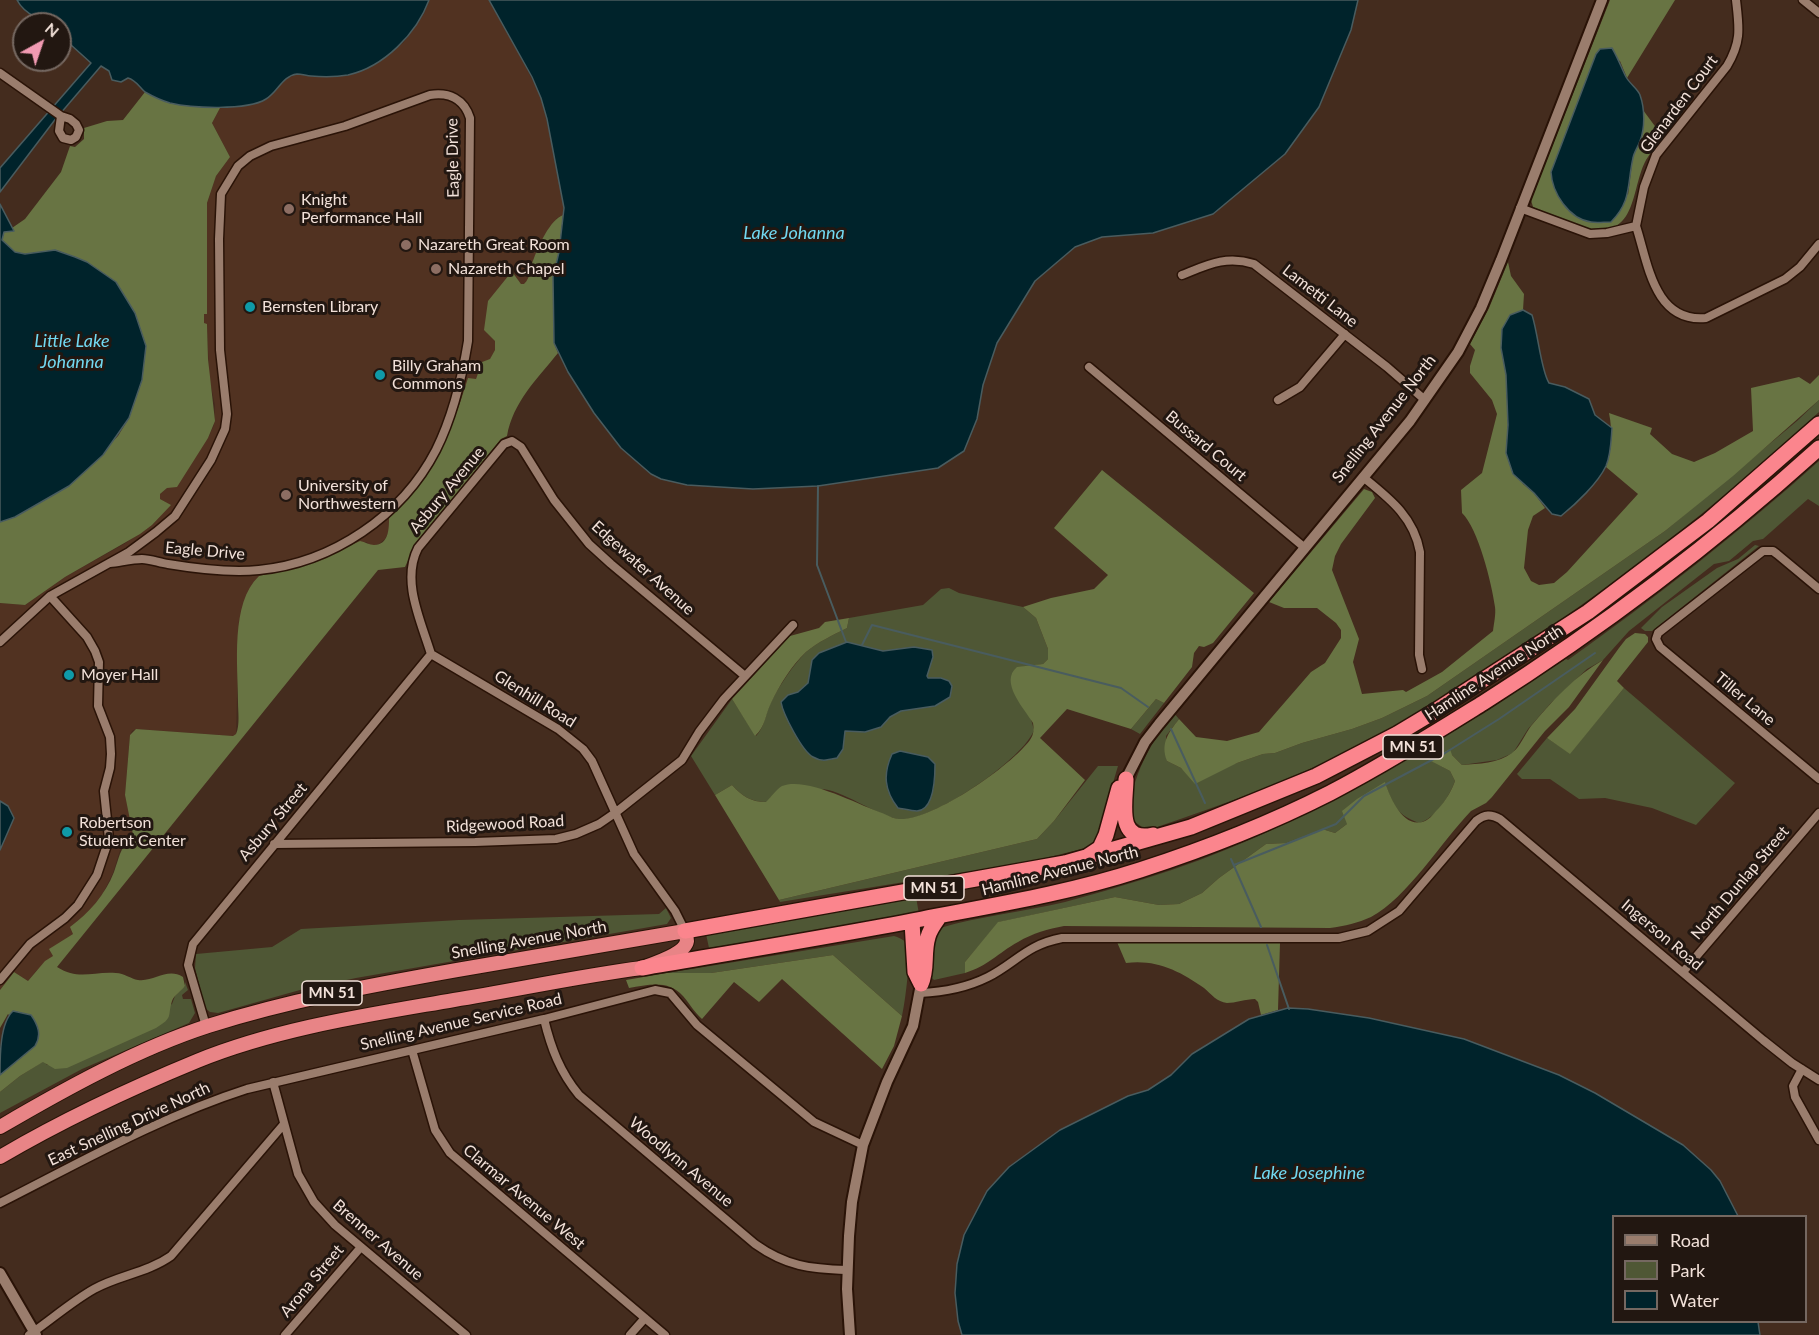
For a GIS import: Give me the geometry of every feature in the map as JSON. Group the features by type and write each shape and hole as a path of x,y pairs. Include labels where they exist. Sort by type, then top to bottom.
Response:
{"highway":[{"name":"Hamline Avenue North","path":"1085,858 1210,820 1316,776 1397,734 1543,643 1632,580 1763,475 1819,424"},
{"name":"Hamline Avenue North","path":"940,916 1055,893 1141,870 1240,834 1370,772 1508,687 1622,610 1768,494 1819,448"},
{"path":"1126,779 1123,815 1127,826 1136,834 1149,836 1210,820"},
{"path":"1085,858 1100,848 1106,835 1117,792 1126,779"},
{"name":"Snelling Avenue North","path":"0,1127 118,1064 206,1026 301,1000 359,987 1026,872 1085,858"},
{"path":"920,989 926,973 927,938 940,916"},
{"name":"MN 51","path":"0,1157 57,1125 197,1061 271,1038 366,1016 940,916"},
{"path":"912,922 915,972 920,989"},
{"path":"642,968 673,955 684,947 687,941 686,931"}],"street":[{"name":"Snelling Avenue North","path":"1126,779 1145,742 1425,400 1458,352 1481,308 1600,0"},
{"name":"Glenarden Court","path":"1636,226 1644,187 1656,156 1727,66 1736,50 1739,32 1736,0"},
{"path":"1803,0 1819,13"},
{"path":"0,73 61,116"},
{"name":"Eagle Drive","path":"0,642 50,597 140,544 175,516 211,460 225,429 227,414 220,350 221,194 238,166 250,156 271,146 345,126 430,95 454,97 467,109 470,118 468,341 462,377 452,412 436,450 425,468 408,491 370,526 341,545 302,562 259,570 227,571 142,559 110,563"},
{"path":"1520,208 1590,234 1607,233 1636,226 1654,283 1665,303 1676,314 1695,319 1706,318 1778,283 1800,267 1819,244"},
{"name":"Lametti Lane","path":"1182,274 1225,260 1234,259 1254,264 1345,334 1425,400"},
{"path":"1278,400 1300,387 1345,334"},
{"name":"Bussard Court","path":"1089,367 1305,548"},
{"name":"Asbury Avenue","path":"431,654 412,588 412,565 418,548 504,444 512,441"},
{"name":"Edgewater Avenue","path":"512,441 521,447 554,500 589,544 745,676"},
{"path":"1363,477 1401,510 1418,542 1420,564 1419,655 1422,669"},
{"name":"Eagle Drive","path":"140,544 142,559"},
{"name":"Tiller Lane","path":"1819,589 1778,554 1768,550 1759,554 1658,633 1656,639 1660,647 1819,779"},
{"path":"0,980 30,944 65,918 78,905 96,875 109,839 104,791 110,768 111,746 110,737 98,706 99,662 87,637 50,597"},
{"name":"Ridgewood Road","path":"274,844 556,839 576,834 599,824 615,813 682,760 710,717 793,625"},
{"name":"Glenhill Road","path":"431,654 571,738 592,761 634,854 675,911 686,931"},
{"name":"Asbury Street","path":"206,1026 189,965 193,944 431,654"},
{"name":"North Dunlap Street","path":"1683,972 1819,813"},
{"name":"Ingerson Road","path":"920,989 952,990 971,984 991,976 1035,946 1062,938 1339,938 1361,933 1382,924 1399,911 1476,821 1486,815 1493,815 1763,1040 1819,1080"},
{"path":"850,1335 847,1270 852,1202 863,1145 887,1082 913,1026 920,989"},
{"name":"Snelling Avenue Service Road","path":"273,1082 544,1019 654,990 670,993 697,1025 814,1122 863,1145"},
{"name":"Woodlynn Avenue","path":"544,1019 555,1056 569,1083 579,1095 755,1244 795,1265 847,1270"},
{"name":"Clarmar Avenue West","path":"412,1050 435,1130 450,1153 665,1335"},
{"path":"1802,1069 1793,1086 1795,1097 1819,1140"},
{"name":"Brenner Avenue","path":"273,1082 298,1174 309,1195 324,1215 466,1335"},
{"name":"East Snelling Drive North","path":"0,1203 187,1110 273,1082"},
{"path":"0,1274 33,1334 94,1289 148,1269 171,1256 284,1124"},
{"name":"Arona Street","path":"285,1335 361,1247"},
{"path":"630,1335 645,1318"}],"shaded area":[{"name":"University of Northwestern","path":"429,0 489,0 541,98 557,165 564,208 563,215 557,218 534,258 528,281 524,285 521,284 513,273 487,333 495,341 495,350 490,360 482,362 476,379 433,465 414,492 389,518 390,529 385,539 379,544 372,546 366,542 314,562 259,576 239,620 236,734 233,736 136,729 132,731 125,795 133,834 120,850 113,873 103,893 82,918 73,934 50,949 53,956 28,981 14,972 0,990 0,603 25,605 65,577 124,544 152,525 170,505 160,499 160,494 208,438 214,425 215,405 209,377 207,324 204,324 204,314 207,313 207,203 216,176 230,157 212,123 220,108 245,105 276,89 285,79 298,74 327,77 348,75 363,69 403,43 424,14"}],"green space":[{"path":"1610,0 1675,0 1627,78 1620,61 1596,54 1580,98 1628,195 1633,156 1640,142 1643,128 1643,110 1663,137 1646,160 1625,218 1616,226 1605,230 1589,229 1568,223 1533,207 1531,200"},
{"path":"145,92 169,103 220,108 212,123 230,157 216,176 207,203 207,314 204,314 204,323 207,324 208,359 215,421 208,438 177,487 167,488 160,494 160,499 171,505 152,525 65,577 25,605 0,603 0,522 15,517 69,486 118,436 129,418 142,380 146,346 135,313 116,282 87,262 56,250 25,254 15,252 2,240 4,232 13,230 12,228 25,219 61,172 70,146 75,147 84,139 84,128 107,121 123,120"},
{"path":"563,215 559,252 553,277 554,343 558,353 520,402 507,436 501,439 415,545 405,567 378,570 57,967 72,974 119,973 138,980 177,974 183,977 185,986 173,999 168,1019 156,1028 67,1068 55,1069 43,1062 0,1092 0,1075 35,1046 8,1014 0,1028 0,990 14,972 28,981 45,961 53,956 49,949 73,934 70,927 90,910 101,896 123,848 133,835 125,795 130,735 136,729 233,736 236,734 239,718 238,636 243,602 250,588 259,576 314,562 360,541 374,545 383,542 388,531 389,518 429,470 447,437 468,378 476,379 482,362 490,359 495,350 495,341 484,330 488,301 513,273 521,284 524,284 539,246 554,222"},
{"path":"1508,262 1511,276 1524,294 1523,310 1510,315 1501,348 1506,375 1508,425 1506,453 1523,484 1534,493 1545,508 1533,516 1528,530 1524,568 1531,581 1539,585 1554,583 1567,572 1638,494 1606,467 1611,440 1609,413 1652,428 1650,434 1672,454 1694,462 1715,453 1753,431 1751,388 1799,377 1810,384 1819,375 1819,400 1733,476 1665,531 1427,696 1382,718 1352,729 1237,763 1195,784 1181,768 1167,761 1165,755 1165,743 1179,719 1196,737 1227,741 1259,732 1311,672 1325,663 1341,638 1341,630 1336,623 1317,608 1284,608 1269,602 1364,489 1372,492 1375,498 1341,544 1332,570 1359,639 1353,662 1362,694 1403,690 1406,692 1442,672 1493,631 1495,610 1491,585 1479,543 1462,513 1461,490 1482,473 1497,414 1492,400 1470,373 1475,350 1470,344 1489,308"},
{"path":"1819,400 1819,412 1780,447 1700,515 1617,580 1423,709 1334,758 1234,800 1157,827 1142,827 1128,817 1133,788 1143,762 1174,713 1179,719 1166,736 1167,761 1188,774 1237,763 1263,754 1275,753 1382,718 1427,696 1665,531"},
{"path":"1819,461 1819,506 1808,499 1763,539 1753,541 1729,561 1714,564 1629,631 1603,660 1587,669 1550,704 1528,729 1513,753 1497,760 1462,765 1452,755 1430,760 1450,771 1455,781 1441,806 1431,817 1419,823 1405,816 1393,803 1385,783 1347,824 1335,833 1322,829 1286,843 1266,844 1202,893 1179,904 1159,905 1115,897 999,922 965,962 965,973 934,980 932,978 932,942 940,928 1065,902 1201,860 1310,812 1414,755 1566,659 1568,660 1601,637 1728,539"},
{"path":"1102,470 1254,593 1213,643 1204,647 1199,646 1194,653 1192,667 1164,703 1156,699 1131,729 1067,709 1040,738 1085,780 1054,821 1037,839 779,900 715,795 732,785 747,798 766,802 782,786 805,785 899,819 931,811 950,802 1006,764 1030,740 1034,729 1033,723 1015,695 1011,680 1012,673 1017,667 1043,664 1048,659 1048,649 1036,618 1023,607 1051,598 1094,589 1108,575 1054,528"},
{"path":"1755,545 1759,546 1652,631 1645,631 1641,628 1662,607 1717,568 1738,559"},
{"path":"949,588 959,593 1023,607 1036,618 1048,649 1048,659 1043,664 1017,668 1034,730 1027,742 1013,757 973,788 930,812 911,818 897,819 838,793 820,789 771,797 767,802 747,798 732,785 715,795 691,756 732,699 756,736 775,696 796,663 816,645 847,628 849,618 923,605 941,589"},
{"path":"849,618 847,628 816,645 796,663 778,690 755,736 732,699 790,636 819,628 825,622"},
{"path":"1635,633 1645,634 1648,642 1617,681 1624,688 1570,754 1547,738 1575,709 1626,639"},
{"path":"1603,660 1569,707 1545,731 1492,797 1471,811 1398,897 1371,917 1330,928 1064,926 1029,936 980,967 965,973 965,962 998,922 1115,897 1159,905 1179,904 1202,893 1266,844 1286,843 1322,829 1335,833 1347,824 1342,811 1385,782 1390,796 1404,817 1417,823 1425,821 1443,802 1455,781 1450,771 1429,760 1450,749 1452,755 1462,765 1488,762 1507,756 1518,747 1531,726 1573,681"},
{"path":"1624,688 1735,783 1696,825 1652,808 1605,798 1579,799 1550,779 1522,779 1517,774 1547,738 1570,753"},
{"path":"1156,699 1164,703 1140,734 1131,729"},
{"path":"1098,766 1118,766 1097,837 1091,845 1082,849 1029,862 780,902 779,900 1037,839"},
{"path":"916,897 919,914 709,948 706,934"},
{"path":"666,908 671,918 667,924 356,978 300,990 218,1013 210,1012 205,1008 195,968 196,954 272,947 301,929 459,920 659,914"},
{"path":"894,936 905,942 908,949 902,1016 833,955 711,973 667,973"},
{"path":"1117,942 1280,943 1278,1010 1261,1015 1255,999 1223,1002 1177,972 1147,963 1126,963"},
{"path":"833,955 902,1016 894,1046 882,1069 782,979 759,1002 734,982 702,1019 683,996 671,987 658,984 629,988 626,980 667,973 711,973"},
{"path":"185,982 188,990 182,995 183,999 191,999 195,1013 189,1023 82,1069 0,1113 0,1092 20,1076 44,1061 47,1065 172,1004 175,996 185,986"}],"water":[{"path":"17,0 429,0 408,36 398,47 374,65 343,76 292,75 266,99 257,103 233,107 205,107 170,103 145,92 131,79 128,78 121,82 112,80 109,71 101,66 54,121 0,192 0,168 91,63 72,46 72,12 28,12"},
{"name":"Lake Johanna","path":"489,0 1358,0 1351,30 1319,107 1285,154 1213,214 1153,233 1102,237 1075,247 1035,281 997,343 983,385 977,419 964,451 938,468 818,486 753,489 687,485 661,479 651,474 621,448 594,413 568,372 554,343 553,277 559,252 564,208 547,119 532,77"},
{"path":"1612,48 1626,77 1640,95 1644,124 1634,156 1628,192 1622,207 1611,222 1593,222 1576,216 1563,204 1552,180 1551,172 1596,54 1600,49"},
{"name":"Little Lake Johanna","path":"0,204 14,231 4,232 2,240 15,252 25,254 55,250 87,262 116,282 135,313 146,346 142,380 129,418 103,455 69,486 15,517 0,522"},
{"path":"1523,310 1532,315 1549,383 1565,387 1589,399 1595,415 1612,428 1609,457 1602,473 1586,493 1561,516 1552,514 1513,474 1506,453 1508,425 1506,375 1501,348 1502,329 1510,315"},
{"path":"847,642 883,651 914,647 932,650 933,657 927,676 949,681 952,686 950,697 935,706 901,711 890,717 881,727 865,732 845,731 843,749 837,758 819,760 809,753 799,740 781,702 808,683 812,660 819,653"},
{"path":"900,751 928,757 935,764 933,792 931,799 923,809 915,811 898,808 890,795 886,782 887,768 892,754"},
{"path":"0,801 8,806 14,818 0,850"},
{"name":"Lake Josephine","path":"1288,1008 1308,1009 1369,1018 1464,1039 1559,1075 1595,1093 1683,1145 1720,1181 1737,1215 1612,1215 1612,1323 1758,1323 1760,1335 962,1335 955,1293 957,1264 964,1235 987,1191 1009,1167 1060,1130 1128,1096 1148,1090 1171,1075 1192,1054 1249,1019"},
{"path":"13,1011 31,1015 39,1034 35,1046 0,1075 3,1031"}],"waterway":[{"path":"818,486 817,565 846,642"},
{"path":"862,645 872,625 1121,688 1148,707"},
{"path":"1234,865 1336,824 1364,796 1445,753 1595,653"},
{"path":"1171,729 1205,803"},
{"path":"1231,859 1261,927"},
{"path":"1267,945 1289,1009"}],"place":[{"name":"Knight Performance Hall","path":"289,209"},
{"name":"Nazareth Great Room","path":"406,245"},
{"name":"Nazareth Chapel","path":"436,269"},
{"name":"Bernsten Library","path":"250,307"},
{"name":"Billy Graham Commons","path":"380,375"},
{"name":"University of Northwestern","path":"286,495"},
{"name":"Moyer Hall","path":"69,675"},
{"name":"Robertson Student Center","path":"67,832"}]}
